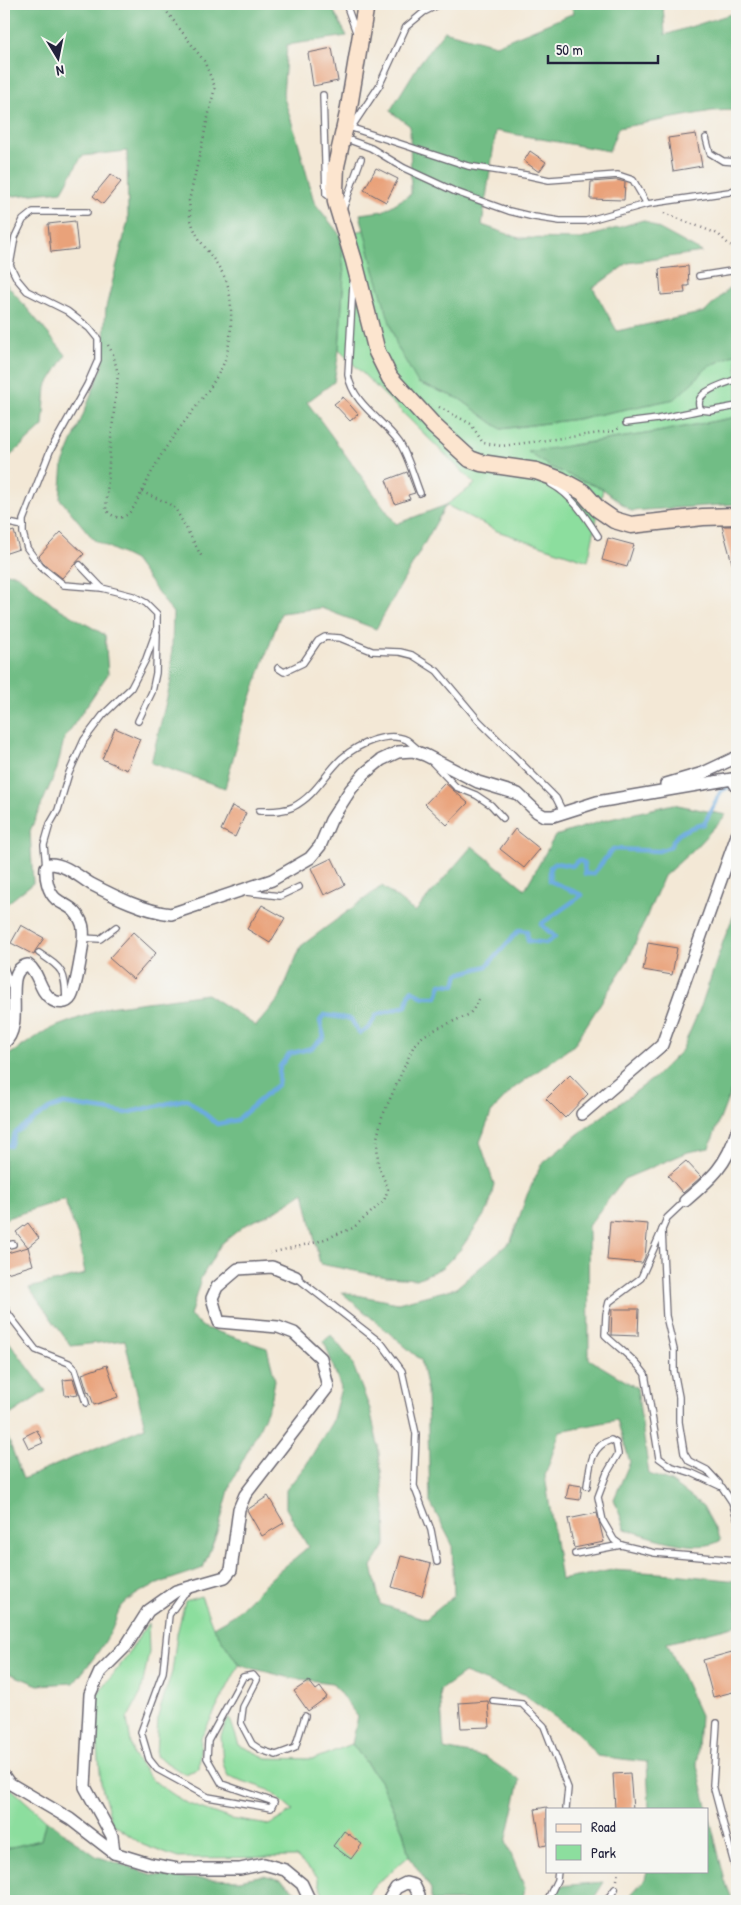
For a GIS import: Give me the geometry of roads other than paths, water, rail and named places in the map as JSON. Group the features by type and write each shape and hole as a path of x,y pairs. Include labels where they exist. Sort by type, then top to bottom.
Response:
{"street":[{"path":"366,4 348,113 347,133 335,178 336,202 354,261 377,352 390,378 434,427 470,458 481,463 536,470 561,480 583,492 598,509 614,520 631,525 703,517 737,516"},
{"path":"4,1043 7,1041 12,1029 11,986 14,971 19,966 28,965 33,968 38,981 50,999 60,1003 66,1002 70,998 75,983 83,929 74,911 55,898 50,890 45,875 46,867 50,864 59,864 91,884 122,899 171,914 241,892 272,880 310,858 320,846 331,820 364,773 381,760 398,752 413,751 425,755 478,782 518,794 544,816 559,814 597,802 732,779 737,787"},
{"path":"624,797 703,772 737,757"},
{"path":"582,1114 662,1045 737,835"},
{"path":"685,1201 708,1182 721,1166 732,1150 737,1131"},
{"path":"114,1853 112,1836 85,1787 90,1694 100,1672 126,1646 148,1611 176,1591 225,1577 231,1570 239,1509 245,1495 328,1387 321,1358 294,1333 278,1327 219,1322 212,1298 217,1287 238,1269 272,1267 296,1277"},
{"path":"4,1776 9,1783 70,1819 114,1853 150,1864 178,1869 240,1869 264,1864 285,1870 302,1884 310,1901"},
{"path":"388,1901 396,1888 406,1883 414,1885 419,1895 418,1901"}],"lane":[{"path":"346,4 360,42"},
{"path":"347,133 379,86 406,27 424,12 440,4"},
{"path":"323,95 326,194 336,202"},
{"path":"347,133 404,168 456,192 509,211 560,221 586,221 647,204 729,192 737,189"},
{"path":"347,133 468,166 549,180 618,175 633,180 647,204"},
{"path":"706,138 710,153 723,161 737,162"},
{"path":"342,221 344,202 361,159"},
{"path":"87,212 55,213 42,210 33,212 23,220 15,237 10,265 17,279 27,291 67,311 89,328 98,339 98,360 87,385 50,451 31,497 23,520 23,526 27,548 41,567 64,585 102,588 133,596 146,603 157,614 156,673 152,692 138,721"},
{"path":"354,261 349,385 366,407 401,445 420,493"},
{"path":"699,276 737,270"},
{"path":"702,410 698,405 699,400 704,394 737,378"},
{"path":"626,423 702,410 710,412 737,406"},
{"path":"519,468 556,486 586,517 598,536"},
{"path":"4,522 23,526"},
{"path":"80,565 102,588"},
{"path":"46,867 44,845 50,824 58,810 69,773 84,740 103,715 131,688 146,659 157,629"},
{"path":"278,668 284,672 303,663 318,641 324,637 340,638 372,651 400,652 412,655 437,671 479,721 556,798 561,808 559,814"},
{"path":"259,811 279,811 292,807 314,792 343,757 365,743 388,737 406,740 425,755 456,786 491,805 503,818"},
{"path":"241,892 280,896 299,887"},
{"path":"82,938 100,939 116,927"},
{"path":"39,952 60,968 65,982 66,1002"},
{"path":"4,966 11,986"},
{"path":"685,1201 667,1218 641,1278 609,1302 606,1314 605,1335 638,1364 645,1374 659,1458 670,1466 709,1480 722,1487"},
{"path":"662,1230 666,1316 674,1350 674,1371 679,1397 679,1422 684,1454 689,1460 707,1470 722,1487 732,1502 737,1518"},
{"path":"4,1246 13,1244"},
{"path":"296,1277 382,1344 402,1371 416,1434 414,1486 432,1530 438,1562"},
{"path":"4,1306 6,1314 36,1350 69,1362 75,1369 86,1403"},
{"path":"587,1486 591,1460 597,1447 610,1440 616,1443 618,1454 607,1473 598,1497 603,1521 614,1540 621,1545 655,1553 737,1560"},
{"path":"575,1554 621,1545"},
{"path":"198,1585 184,1594 169,1614 163,1672 142,1732 149,1759 157,1769 208,1797 271,1808 274,1802 222,1784 207,1758 208,1742 243,1677 253,1675 257,1680 243,1707 241,1723 252,1744 261,1750 276,1755 294,1748 305,1716"},
{"path":"493,1702 522,1704 544,1726 568,1788 566,1808"},
{"path":"717,1723 713,1785 737,1875"},
{"path":"547,1901 557,1880 558,1872"},
{"path":"606,1901 614,1889"}],"waterway":[{"path":"4,1144 10,1146 15,1133 49,1109 64,1104 126,1113 187,1099 217,1124 237,1120 278,1084 280,1066 289,1054 312,1048 324,1037 320,1021 324,1015 351,1019 359,1033 369,1028 376,1015 406,1006 411,990 423,997 437,997 441,984 455,985 458,974 487,966 519,930 527,931 528,941 546,943 555,937 541,924 582,895 550,881 550,867 556,863 572,866 579,860 584,863 585,874 593,874 613,849 659,851 670,847 679,834 704,824 721,791 734,784"}]}
